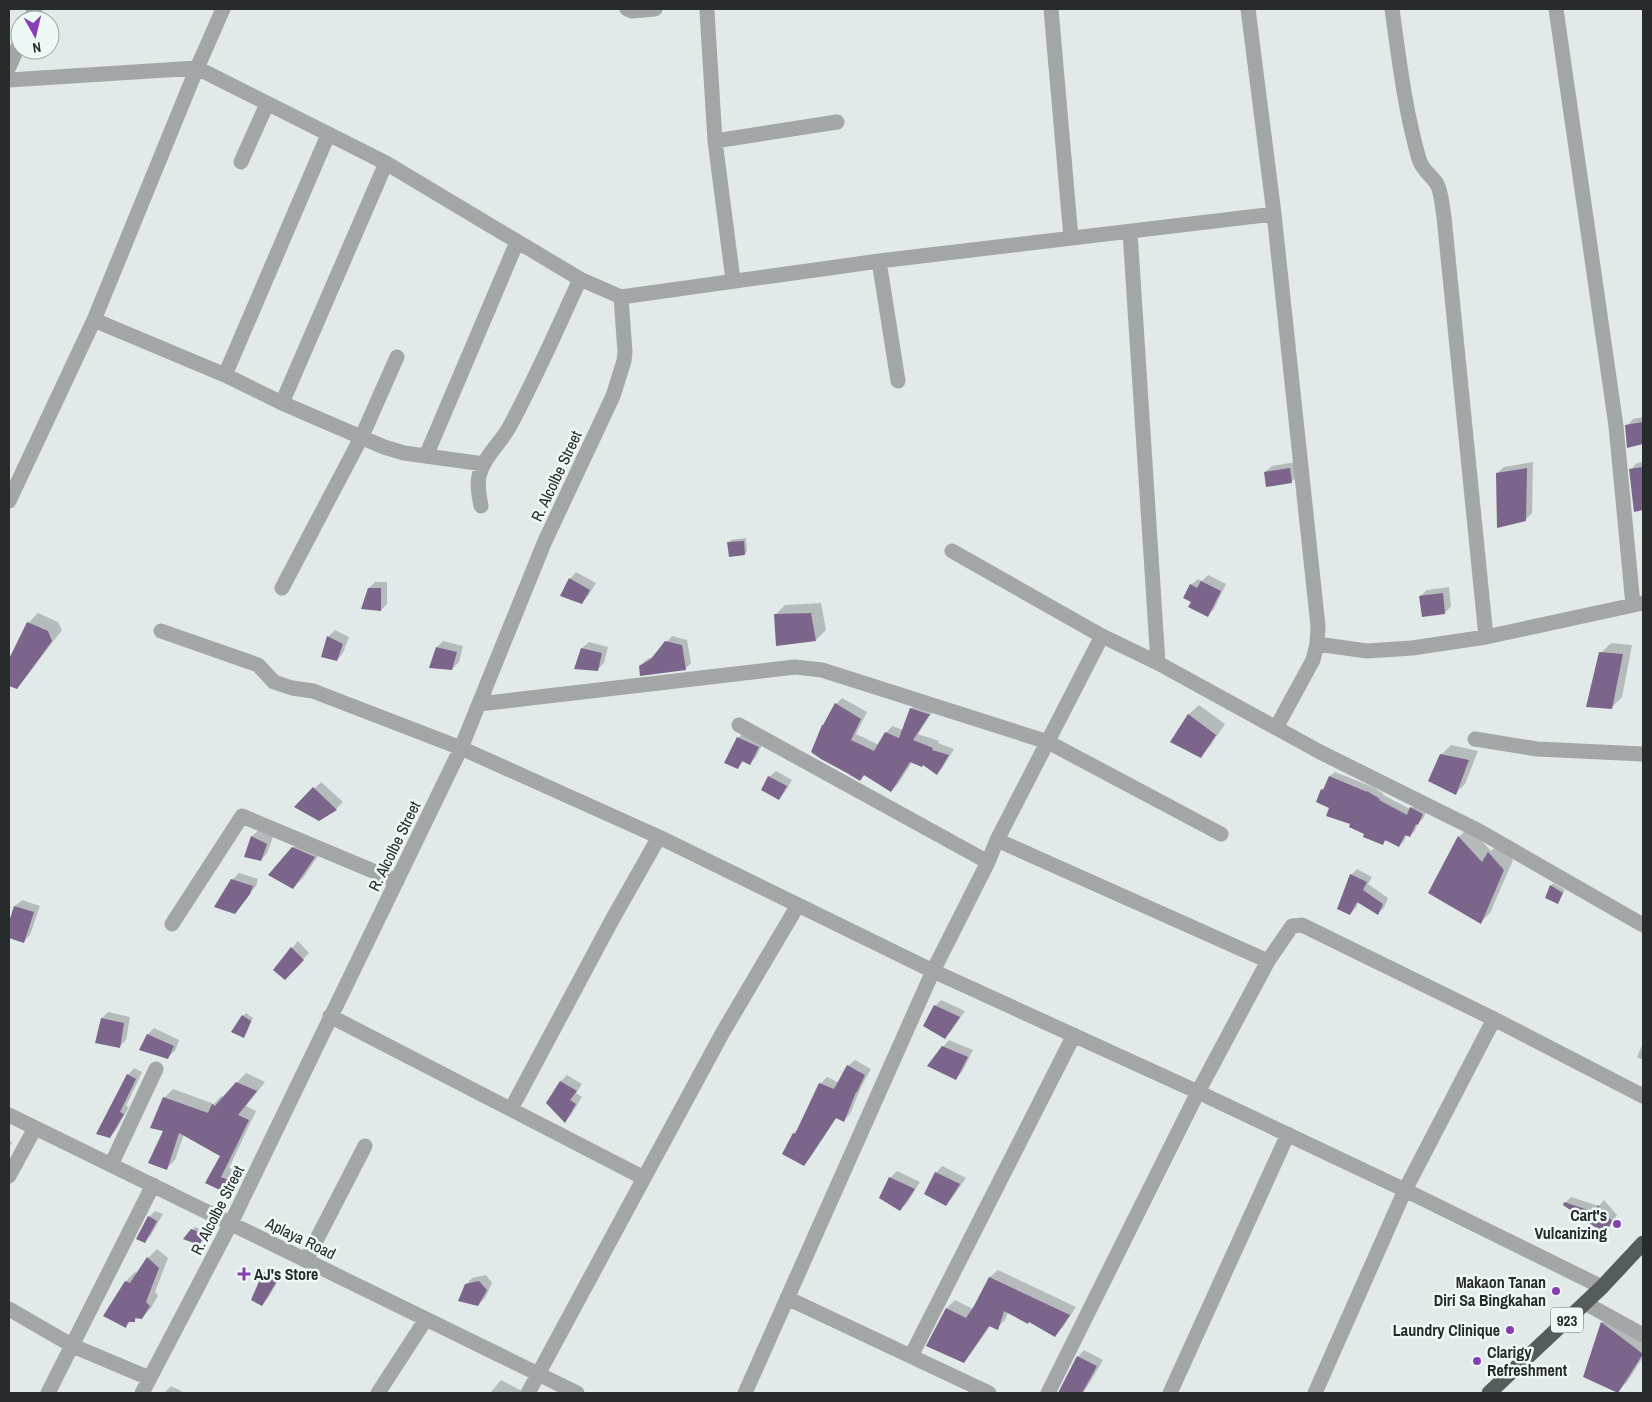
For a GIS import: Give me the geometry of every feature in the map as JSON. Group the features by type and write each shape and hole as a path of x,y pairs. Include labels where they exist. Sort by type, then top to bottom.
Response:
{"highway":[{"name":"923","path":"1489,1393 1602,1287 1643,1243"}],"street":[{"path":"9,502 94,320 197,68 224,9"},
{"path":"627,9 632,11 655,9"},
{"path":"706,9 715,141 733,280"},
{"path":"1052,9 1071,238"},
{"path":"1248,9 1274,214 1318,626 1318,644 1312,660 1305,677 1276,728"},
{"path":"1392,9 1399,58 1420,162 1440,191 1443,208 1486,636"},
{"path":"1318,644 1367,651 1412,648 1486,636 1638,604 1616,426 1556,9"},
{"path":"9,80 197,68 386,163 580,279 621,297 879,261 1274,214"},
{"path":"241,162 267,104"},
{"path":"715,141 837,122"},
{"path":"225,375 328,135"},
{"path":"282,403 386,163"},
{"path":"1130,232 1158,663"},
{"path":"426,456 517,242"},
{"path":"879,261 898,381"},
{"path":"481,506 478,490 479,476 484,464 506,435 522,405 580,279"},
{"name":"R. Alcolbe Street","path":"142,1393 231,1223 461,748 544,541 613,396 625,352 621,297"},
{"path":"94,320 225,375 282,403 384,447 426,456 484,464"},
{"path":"282,588 362,436 397,357"},
{"path":"952,551 1102,636 1158,663 1320,752 1479,831 1643,925"},
{"path":"161,631 258,665 274,682 292,688 313,691 461,748 659,837 933,971 1288,1134 1602,1287"},
{"path":"746,1393 933,971 988,862 997,840 1102,636"},
{"path":"479,704 806,667 846,677 1048,742 1221,834"},
{"path":"739,725 988,862"},
{"path":"1475,739 1537,749 1643,754"},
{"path":"172,924 242,816 397,880"},
{"path":"510,1109 659,837"},
{"path":"997,840 1268,960"},
{"path":"528,1393 724,1032 798,905"},
{"path":"1048,1393 1198,1092 1268,960 1292,926 1302,925 1494,1019 1643,1096"},
{"path":"330,1016 644,1178"},
{"path":"1314,1393 1405,1190 1494,1019"},
{"path":"911,1356 1074,1035"},
{"path":"111,1165 156,1069"},
{"name":"Aplaya Road","path":"9,1115 578,1393"},
{"path":"9,1176 35,1128"},
{"path":"1170,1393 1288,1134"},
{"path":"306,1260 365,1146"},
{"path":"48,1393 153,1185"},
{"path":"788,1298 989,1393"},
{"path":"1585,1303 1643,1335"},
{"path":"9,1309 73,1346 149,1378"},
{"path":"378,1393 426,1319"}],"building":[{"path":"1643,422 1643,444 1627,448 1625,425"},
{"path":"1643,467 1643,510 1634,512 1629,469"},
{"path":"1290,468 1292,483 1266,487 1264,472"},
{"path":"1527,468 1526,521 1497,528 1496,473"},
{"path":"744,541 745,555 729,557 727,542"},
{"path":"569,578 590,590 582,604 560,596"},
{"path":"1201,581 1221,591 1208,617 1188,607 1191,602 1183,598 1190,584 1197,588"},
{"path":"368,588 381,588 381,611 361,609"},
{"path":"1443,593 1445,614 1422,617 1419,596"},
{"path":"811,613 816,641 776,646 774,614"},
{"path":"27,622 48,631 52,641 17,689 9,686 9,659"},
{"path":"327,636 343,644 337,661 321,657"},
{"path":"665,641 682,645 686,670 640,676 639,666 651,659"},
{"path":"436,647 457,652 452,670 429,668"},
{"path":"581,648 602,653 598,671 574,669"},
{"path":"1599,652 1623,654 1612,709 1586,707"},
{"path":"835,703 861,719 851,740 874,751 885,732 899,738 910,708 930,714 913,740 933,748 932,750 949,755 937,775 923,765 922,767 910,762 891,792 864,775 860,781 811,752 822,725"},
{"path":"1188,714 1216,735 1201,758 1170,742"},
{"path":"737,737 759,747 750,765 742,761 738,769 724,763"},
{"path":"1440,754 1469,760 1456,795 1428,781"},
{"path":"768,776 787,786 779,800 761,790"},
{"path":"1329,776 1367,791 1379,800 1407,815 1410,807 1423,814 1418,825 1416,824 1410,837 1405,835 1399,847 1385,840 1383,845 1363,837 1364,834 1349,827 1350,824 1326,816 1329,808 1316,802"},
{"path":"313,787 337,810 319,821 294,807"},
{"path":"251,836 267,844 261,861 244,857"},
{"path":"1458,836 1482,862 1488,852 1504,870 1481,924 1428,893"},
{"path":"292,847 315,857 293,889 268,875"},
{"path":"1350,874 1367,882 1363,890 1383,904 1378,915 1357,902 1350,915 1337,909"},
{"path":"231,879 253,886 250,894 235,914 214,907"},
{"path":"1550,885 1563,893 1558,904 1545,898"},
{"path":"14,906 34,912 24,943 9,938 9,922"},
{"path":"291,947 304,960 285,980 273,970"},
{"path":"934,1005 960,1017 945,1039 923,1026"},
{"path":"242,1015 251,1021 244,1038 231,1032"},
{"path":"101,1018 124,1023 120,1048 95,1043"},
{"path":"147,1034 174,1046 168,1059 139,1050"},
{"path":"942,1046 968,1057 956,1080 927,1066"},
{"path":"847,1065 865,1075 844,1122 836,1118 804,1166 782,1154 793,1133 795,1134 819,1083 834,1089"},
{"path":"127,1074 136,1079 120,1112 124,1114 110,1138 96,1134"},
{"path":"560,1081 577,1091 570,1100 576,1104 565,1123 546,1103"},
{"path":"236,1082 257,1091 238,1115 249,1120 221,1177 228,1180 222,1191 205,1183 220,1156 179,1133 167,1170 148,1163 163,1131 150,1128 163,1097 208,1113 212,1104 215,1106"},
{"path":"935,1172 960,1184 946,1206 924,1194"},
{"path":"889,1177 915,1189 900,1211 879,1198"},
{"path":"1564,1202 1594,1212 1598,1205 1612,1221 1605,1234 1563,1205"},
{"path":"148,1216 157,1221 145,1243 136,1239"},
{"path":"191,1229 206,1235 199,1245 183,1239"},
{"path":"147,1257 159,1268 146,1302 150,1306 142,1319 135,1318 135,1322 128,1322 126,1328 103,1316 125,1281 130,1283"},
{"path":"263,1272 278,1279 262,1306 251,1300"},
{"path":"989,1277 1070,1315 1055,1337 1029,1322 1028,1324 1004,1311 998,1330 989,1326 964,1363 926,1346 946,1308 966,1318"},
{"path":"479,1281 487,1290 478,1306 458,1301 465,1284"},
{"path":"1601,1322 1643,1354 1618,1393 1583,1377"},
{"path":"1077,1356 1097,1366 1082,1393 1058,1393"}],"place":[{"name":"Cart's Vulcanizing","path":"1617,1224"},
{"name":"AJ's Store","path":"244,1274"},
{"name":"Makaon Tanan Diri Sa Bingkahan","path":"1556,1291"},
{"name":"Laundry Clinique","path":"1510,1330"},
{"name":"Clarigy Refreshment","path":"1477,1361"}]}
